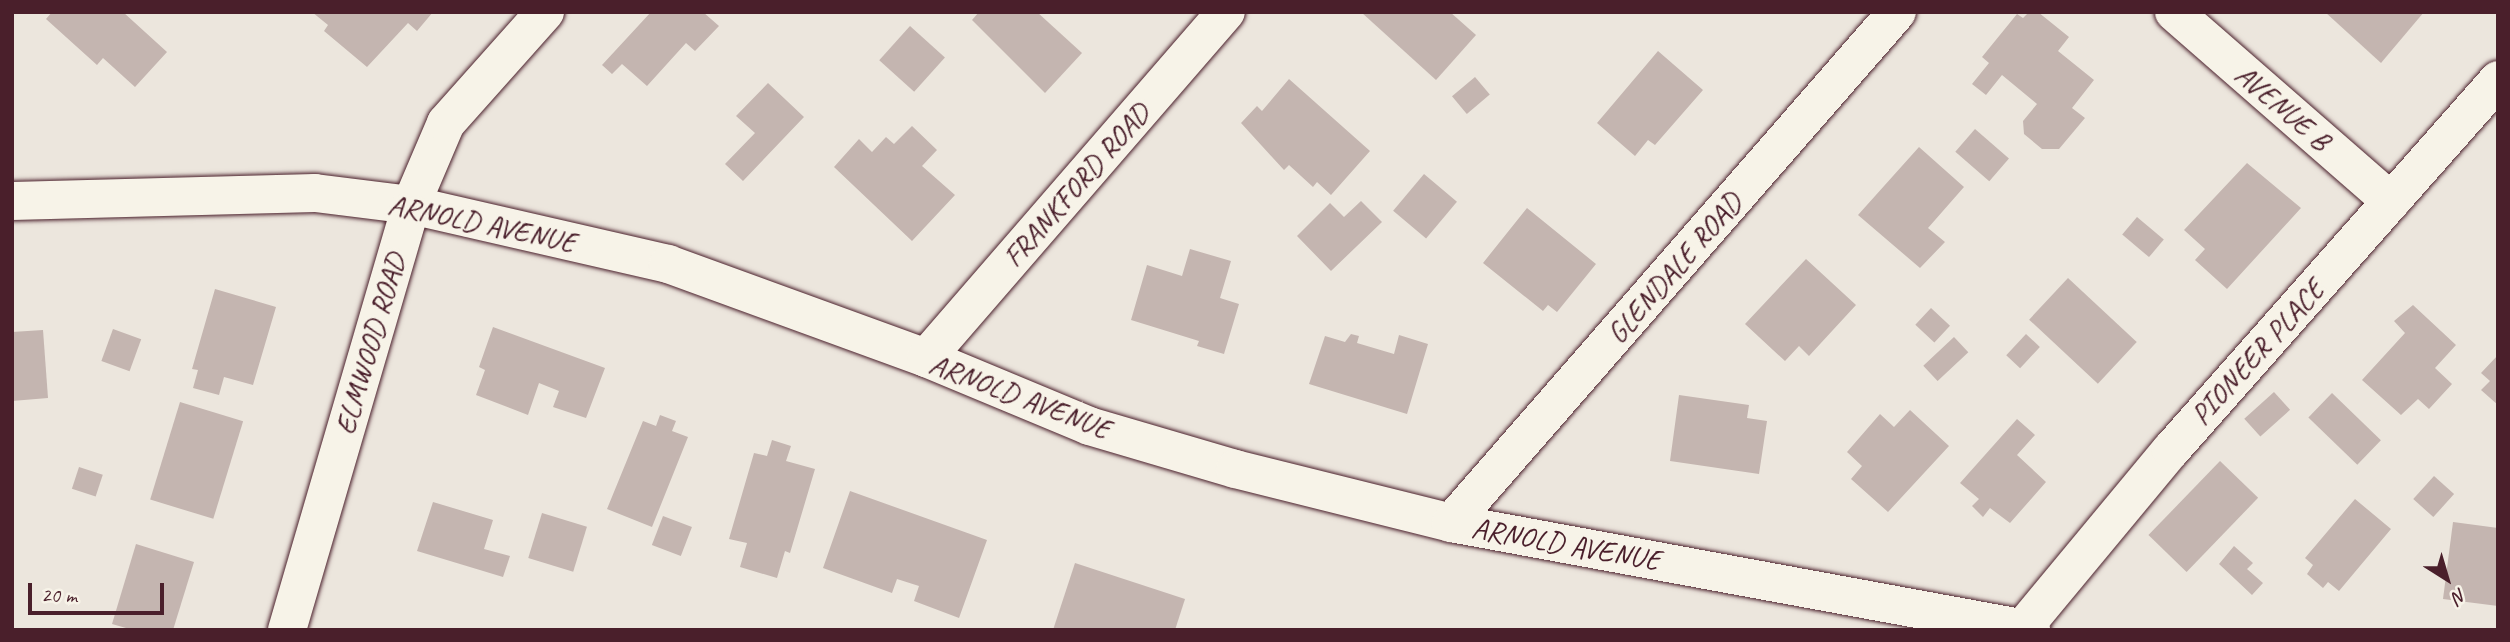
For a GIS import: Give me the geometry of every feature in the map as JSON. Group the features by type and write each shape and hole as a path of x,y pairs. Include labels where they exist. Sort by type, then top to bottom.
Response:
{"street":[{"name":"ELMWOOD ROAD","path":"287,630 411,205 446,123 545,12"},
{"name":"FRANKFORD ROAD","path":"926,358 1226,12"},
{"name":"GLENDALE ROAD","path":"1451,523 1897,12"},
{"name":"AVENUE B","path":"2174,12 2391,201"},
{"name":"PIONEER PLACE","path":"2027,629 2171,450 2498,80"},
{"name":"ARNOLD AVENUE","path":"12,201 314,193 411,205 668,264 926,358 1089,426 1451,523 2027,629"}],"building":[{"path":"52,12 123,12 167,52 135,87 103,58 97,65 46,19"},
{"path":"312,12 433,12 417,31 408,23 367,67 324,31 328,25"},
{"path":"651,12 703,12 719,26 695,51 686,43 647,86 622,64 612,74 602,65"},
{"path":"979,12 1037,12 1082,53 1045,93 972,20"},
{"path":"1361,12 1450,12 1476,35 1436,80"},
{"path":"2029,12 2038,12 2069,37 2058,51 2094,80 2072,108 2085,118 2059,149 2042,149 2024,134 2023,121 2037,104 2002,75 1986,95 1972,84 1989,63 1982,57 2017,14 2023,18"},
{"path":"2325,12 2424,12 2381,63"},
{"path":"910,26 945,57 914,92 879,60"},
{"path":"1658,51 1703,90 1655,145 1648,140 1635,156 1597,123"},
{"path":"1475,77 1490,95 1467,114 1452,96"},
{"path":"1289,79 1370,151 1331,195 1317,182 1313,187 1289,165 1284,170 1241,123 1257,106 1262,111"},
{"path":"768,83 804,117 743,181 725,164 755,133 736,116"},
{"path":"912,126 937,150 922,166 955,195 912,241 834,167 859,139 872,152 886,137 894,144"},
{"path":"1975,129 2009,159 1989,181 1955,152"},
{"path":"1919,147 1964,187 1928,228 1945,242 1920,268 1858,215"},
{"path":"2247,163 2301,208 2227,289 2195,260 2205,249 2184,230"},
{"path":"1424,174 1457,202 1426,238 1393,211"},
{"path":"1361,201 1382,222 1331,271 1297,236 1330,203 1344,217"},
{"path":"1527,208 1596,264 1557,312 1548,305 1543,311 1483,263"},
{"path":"2137,217 2164,239 2149,257 2122,235"},
{"path":"1190,249 1231,261 1220,298 1239,304 1224,354 1197,346 1199,341 1131,320 1147,265 1182,276"},
{"path":"1806,259 1856,305 1809,356 1799,346 1785,361 1745,324"},
{"path":"2068,278 2137,342 2098,384 2029,320"},
{"path":"215,289 276,307 253,385 224,377 219,395 193,388 198,370 192,369"},
{"path":"2413,305 2456,345 2435,368 2452,384 2429,409 2418,399 2401,415 2362,380 2405,333 2394,321"},
{"path":"1931,308 1950,326 1934,343 1915,325"},
{"path":"493,327 605,368 586,418 553,407 559,391 539,383 528,415 476,395 485,370 479,367"},
{"path":"113,329 141,339 130,371 101,361"},
{"path":"43,330 48,398 12,401 12,332"},
{"path":"1351,334 1359,336 1357,343 1394,354 1399,335 1428,344 1407,414 1309,384 1325,336 1345,342"},
{"path":"2026,334 2040,347 2020,368 2006,355"},
{"path":"1954,337 1968,352 1938,381 1923,366"},
{"path":"2498,355 2498,405 2481,390 2490,381 2481,373"},
{"path":"2274,392 2290,410 2260,437 2244,419"},
{"path":"2332,393 2381,440 2357,465 2308,417"},
{"path":"1679,395 1749,405 1747,418 1767,421 1759,474 1670,461"},
{"path":"180,402 243,421 213,519 150,500"},
{"path":"1910,410 1949,446 1888,512 1851,479 1862,466 1847,452 1880,414 1894,427"},
{"path":"660,415 676,421 672,431 688,437 652,527 607,509 643,421 656,426"},
{"path":"2017,419 2035,435 2017,455 2046,482 2010,523 1990,508 1983,517 1972,506 1979,499 1960,483"},
{"path":"772,440 791,446 786,461 815,469 790,553 785,551 777,578 740,567 747,543 729,539 754,453 767,456"},
{"path":"2220,461 2258,498 2187,572 2148,535"},
{"path":"79,467 103,475 96,497 72,489"},
{"path":"2434,476 2454,494 2433,517 2413,499"},
{"path":"850,491 987,540 959,618 914,601 919,586 897,579 892,593 823,568"},
{"path":"2355,499 2391,529 2339,591 2328,582 2323,588 2307,574 2313,565 2305,558"},
{"path":"433,502 493,520 484,549 510,556 503,577 417,551"},
{"path":"542,513 587,527 573,572 528,558"},
{"path":"663,516 692,527 681,556 652,545"},
{"path":"2453,522 2498,528 2498,606 2443,599"},
{"path":"136,544 194,562 173,630 133,630 112,624"},
{"path":"2234,546 2253,563 2247,569 2263,583 2252,595 2219,564"},
{"path":"1075,563 1185,599 1175,630 1053,630"}]}
